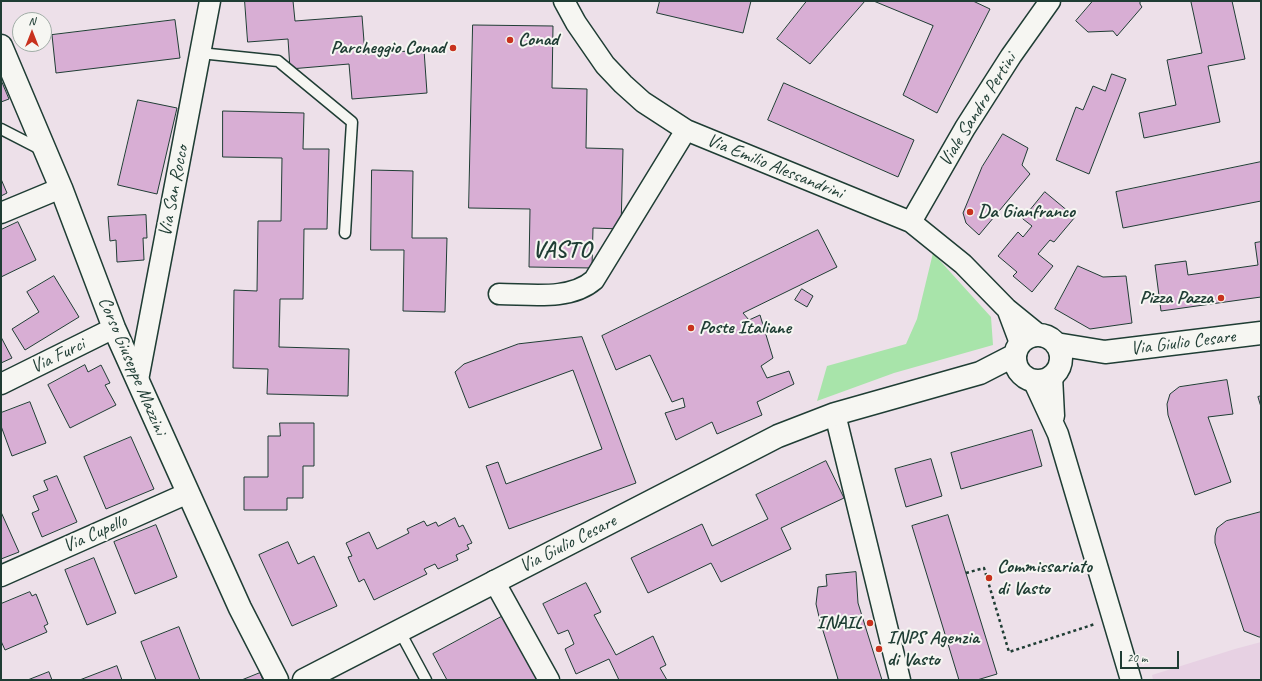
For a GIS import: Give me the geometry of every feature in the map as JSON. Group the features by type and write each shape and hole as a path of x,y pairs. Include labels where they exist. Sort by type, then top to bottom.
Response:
{"street":[{"name":"Via San Rocco","path":"138,380 210,1"},
{"name":"Via Emilio Alessandrini","path":"564,1 576,23 605,65 643,102 686,130 911,222 963,264 1007,309 1037,360 1131,680"},
{"name":"Viale Sandro Pertini","path":"911,222 969,122 1011,56 1050,1"},
{"name":"Corso Giuseppe Mazzini","path":"1,46 61,188 114,328 240,608 277,680"},
{"path":"499,294 561,294 573,292 586,287 594,280 686,130"},
{"path":"1,213 61,188"},
{"name":"Via Furci","path":"1,384 114,328"},
{"name":"Via Giulio Cesare","path":"304,680 778,436 835,414 980,372 1037,360 1261,333"},
{"path":"835,414 900,680"},
{"name":"Via Cupello","path":"1,576 188,493"},
{"path":"494,581 549,680"}],"lane":[{"path":"200,53 278,61 352,122 345,233"},
{"path":"1,128 46,152"},
{"path":"399,630 426,680"}],"path":[{"path":"966,573 984,568 1009,652 1112,619"}],"shaded area":[{"path":"1261,642 1261,680 1153,680 1152,675"}],"green space":[{"path":"933,253 991,317 993,345 894,373 817,401 827,366 906,344 917,319"}],"building":[{"path":"245,1 293,1 295,21 362,16 365,54 424,50 427,93 352,99 349,64 290,69 288,39 248,42"},
{"path":"660,1 751,1 743,33 657,13"},
{"path":"807,1 865,1 810,64 777,39"},
{"path":"874,1 973,1 990,9 937,113 903,95 933,26"},
{"path":"1093,1 1140,1 1142,7 1117,36 1113,31 1088,32 1076,21"},
{"path":"1232,1 1245,59 1208,66 1220,122 1144,138 1139,113 1176,105 1167,60 1202,53 1191,2"},
{"path":"175,20 180,58 56,73 52,35"},
{"path":"473,25 553,26 552,88 587,89 586,148 623,149 621,229 593,228 592,268 529,267 530,209 469,208"},
{"path":"1112,74 1126,79 1089,174 1056,160 1076,107 1083,110 1093,86 1105,91"},
{"path":"1,80 9,99 1,102"},
{"path":"784,83 914,140 898,177 768,120"},
{"path":"138,100 177,108 157,194 118,185"},
{"path":"223,111 304,113 303,149 329,149 327,229 304,229 303,299 280,299 279,347 349,349 348,396 267,394 268,369 233,368 234,290 257,291 258,221 281,221 282,158 223,157"},
{"path":"1003,134 1028,148 1022,165 1030,174 979,235 966,223 963,213 982,167"},
{"path":"1261,162 1261,201 1123,228 1116,192"},
{"path":"372,170 413,171 412,238 447,238 445,312 403,311 404,250 371,250"},
{"path":"1,179 7,193 1,196"},
{"path":"1045,192 1075,217 1054,242 1050,240 1038,254 1053,266 1032,292 1013,276 1017,272 998,256 1018,232 1023,237 1032,226 1023,219"},
{"path":"146,215 147,238 143,238 144,260 117,262 116,240 110,241 108,217"},
{"path":"18,222 36,260 1,277 1,230"},
{"name":"Poste Italiane","path":"818,230 837,267 743,313 749,320 760,315 773,358 761,366 767,378 789,371 794,384 757,402 762,415 717,434 712,422 676,440 665,413 685,407 683,398 672,402 650,355 616,370 602,336"},
{"path":"1261,242 1261,297 1161,311 1155,265 1186,261 1188,275 1258,265 1255,243"},
{"path":"1078,266 1103,277 1126,276 1132,323 1090,329 1055,309"},
{"path":"54,276 79,317 25,350 12,329 39,312 27,292"},
{"path":"802,289 813,296 807,307 795,300"},
{"path":"1,337 12,358 1,363"},
{"path":"582,337 636,483 509,529 486,466 498,462 506,484 602,449 573,370 469,408 455,372 464,364 518,344"},
{"path":"85,365 88,372 101,365 110,383 105,385 116,405 70,428 48,385"},
{"path":"1227,380 1233,414 1208,417 1231,482 1195,495 1168,415 1167,404 1170,394 1179,387"},
{"path":"1261,396 1261,407 1258,397"},
{"path":"30,402 46,443 12,456 1,426 1,413"},
{"path":"280,423 314,423 314,466 303,466 303,498 287,498 287,510 244,510 244,477 268,477 268,436 280,436"},
{"path":"1032,430 1042,466 961,489 951,453"},
{"path":"131,437 154,489 106,509 84,457"},
{"path":"931,459 942,496 906,507 895,469"},
{"path":"826,461 844,498 781,528 791,549 721,582 711,563 648,593 631,558 702,524 712,546 768,519 756,495"},
{"path":"57,476 77,522 42,537 32,513 39,510 33,496 48,490 44,481"},
{"path":"1,512 19,552 1,559"},
{"path":"1261,512 1261,637 1259,637 1244,631 1215,543 1215,536 1217,528 1226,521"},
{"path":"948,515 997,674 977,680 959,680 912,526"},
{"path":"455,518 459,527 463,525 472,543 467,545 469,549 456,555 458,560 438,569 435,564 424,569 427,574 374,600 364,579 359,582 348,557 352,556 346,543 369,532 377,549 409,533 407,529 424,521 427,526 436,522 438,526"},
{"path":"156,525 177,577 135,594 114,542"},
{"path":"288,542 298,564 314,556 337,606 292,626 259,555"},
{"path":"94,558 116,613 87,625 65,570"},
{"path":"856,572 858,603 882,680 836,680 838,679 820,621 816,604 818,587 827,586 826,575"},
{"path":"586,583 601,612 594,615 616,655 653,636 666,665 660,668 667,680 619,680 609,659 576,674 565,649 574,644 568,630 558,634 543,604"},
{"path":"30,592 32,596 36,594 48,624 44,626 47,632 5,650 1,641 1,604"},
{"path":"503,616 538,680 447,680 433,654"},
{"path":"179,627 200,680 156,680 141,642"},
{"path":"117,666 122,680 80,680"},
{"path":"49,672 52,680 28,680"},
{"path":"260,673 263,680 242,680"}],"place":[{"name":"Conad","path":"510,40"},
{"name":"Parcheggio Conad","path":"453,48"},
{"name":"Da Gianfranco","path":"970,212"},
{"name":"Pizza Pazza","path":"1221,298"},
{"name":"Poste Italiane","path":"691,328"},
{"name":"Commissariato di Vasto","path":"989,578"},
{"name":"INAIL","path":"870,623"},
{"name":"INPS Agenzia di Vasto","path":"879,649"}],"district":[{"name":"VASTO","path":"562,251"}]}
